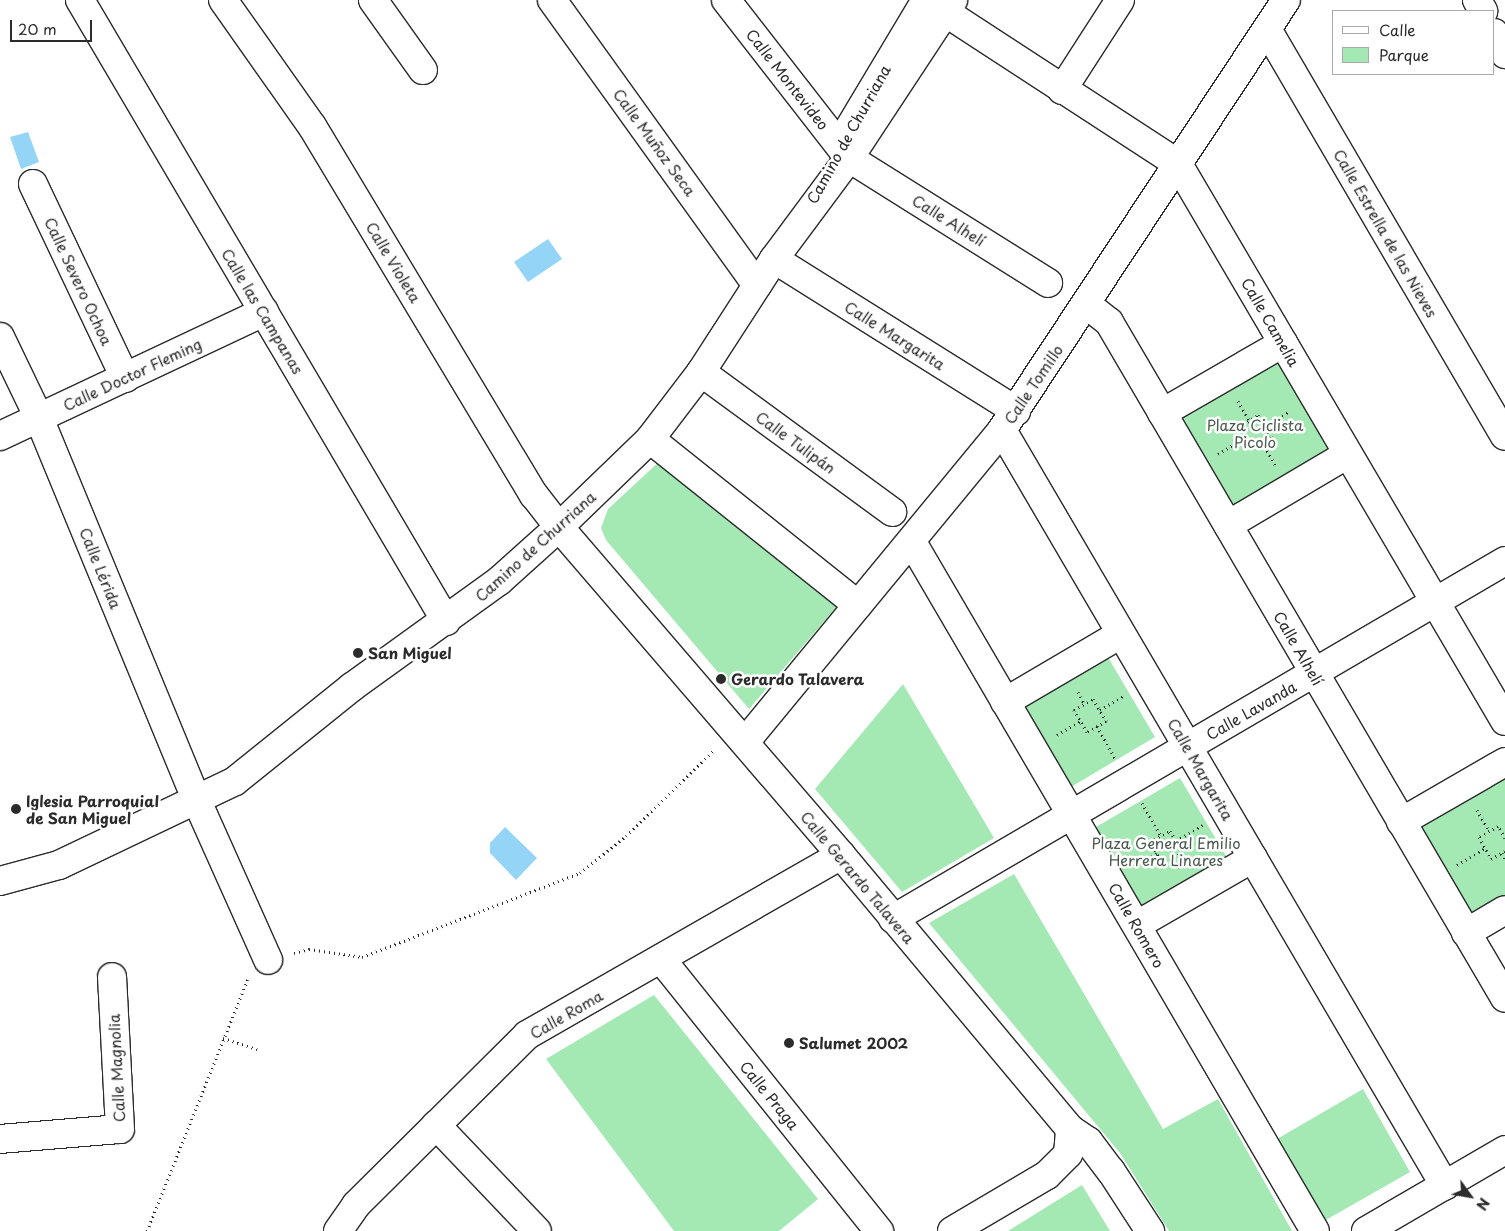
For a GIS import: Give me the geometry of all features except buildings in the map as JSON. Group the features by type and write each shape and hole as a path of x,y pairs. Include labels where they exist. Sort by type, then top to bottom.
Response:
{"street":[{"name":"Calle las Campanas","path":"80,0 446,621"},
{"name":"Calle Violeta","path":"223,0 312,126 534,495 559,527"},
{"path":"373,0 422,70"},
{"name":"Calle Muñoz Seca","path":"552,0 757,285"},
{"name":"Calle Montevideo","path":"726,0 844,152"},
{"path":"1062,90 1120,0"},
{"name":"Calle Tomillo","path":"739,736 912,542 1009,420 1286,0"},
{"name":"Camino de Churriana","path":"844,152 863,101 935,2"},
{"name":"Camino de Churriana","path":"0,881 60,865 197,801 235,781 352,688 499,581 559,527 650,439 701,372 844,152 895,89 935,2"},
{"name":"Calle Camelia","path":"935,2 1062,90 1178,164 1505,721"},
{"name":"Calle Estrella de las Nieves","path":"1267,29 1505,436"},
{"path":"1495,35 1505,54"},
{"name":"Calle Alhelí","path":"844,152 1048,283"},
{"name":"Calle Severo Ochoa","path":"33,184 125,378"},
{"name":"Calle Margarita","path":"774,259 1009,420 1122,634 1445,1186"},
{"name":"Calle Alhelí","path":"1086,304 1108,322 1505,998"},
{"name":"Calle Doctor Fleming","path":"0,436 264,312"},
{"name":"Calle Lérida","path":"0,337 39,418 197,801 268,960"},
{"path":"1162,413 1283,343"},
{"name":"Calle Tulipán","path":"701,372 892,512"},
{"path":"650,439 858,604"},
{"path":"1228,525 1348,454"},
{"name":"Calle Gerardo Talavera","path":"559,527 841,855 1070,1129 1088,1141 1112,1171 1150,1231"},
{"name":"Calle Romero","path":"912,542 1073,814 1315,1231"},
{"name":"Calle Lavanda","path":"893,919 1505,561"},
{"path":"1005,702 1122,634"},
{"path":"1401,822 1505,762"},
{"name":"Calle Roma","path":"338,1231 356,1205 527,1035 841,855"},
{"path":"1137,925 1253,858"},
{"path":"1466,933 1505,910"},
{"name":"Calle Praga","path":"661,959 878,1231"},
{"name":"Calle Magnolia","path":"0,1138 120,1130 112,977"},
{"path":"436,1125 538,1231"},
{"path":"952,1231 1047,1175 1068,1154 1070,1129"},
{"path":"1366,1231 1505,1150"}],"path":[{"path":"1258,415 1271,437 1252,449 1239,427 1258,415"},
{"path":"1100,710 1132,691"},
{"path":"1093,699 1100,710 1106,721 1087,732 1074,710 1093,699"},
{"path":"1097,726 1118,764"},
{"path":"147,1231 246,981 268,960 309,949 362,957 580,873 626,836 739,736"},
{"path":"1138,796 1161,836"},
{"path":"1176,841 1210,821"},
{"path":"1505,837 1498,826 1479,837 1492,859 1503,852 1505,859"},
{"path":"1170,831 1176,841 1183,852 1164,864 1150,842 1170,831"},
{"path":"223,1038 257,1049"}],"green space":[{"name":"Plaza Ciclista Picolo","path":"1276,358 1331,452 1235,508 1180,414"},
{"path":"662,459 839,604 749,709 606,540 601,528 608,509"},
{"path":"1099,642 1155,737 1071,787 1015,691"},
{"path":"903,684 994,838 902,892 815,789"},
{"path":"1505,772 1505,899 1473,918 1418,823"},
{"name":"Plaza General Emilio Herrera Linares","path":"1180,778 1236,873 1152,923 1096,827"},
{"path":"1014,874 1163,1129 1218,1099 1292,1231 1169,1231 1120,1153 929,923"},
{"path":"654,995 818,1199 779,1231 674,1231 546,1059"},
{"path":"1363,1089 1410,1172 1324,1221 1277,1139"},
{"path":"1082,1185 1110,1231 1008,1231"}],"water":[{"path":"28,132 39,162 21,169 10,137"},
{"path":"548,239 562,259 528,282 514,262"},
{"path":"505,827 537,858 516,880 490,853 490,843"}],"place":[{"name":"San Miguel","path":"358,653"},
{"name":"Gerardo Talavera","path":"721,679"},
{"name":"Iglesia Parroquial de San Miguel","path":"16,809"},
{"name":"Salumet 2002","path":"789,1043"}]}
